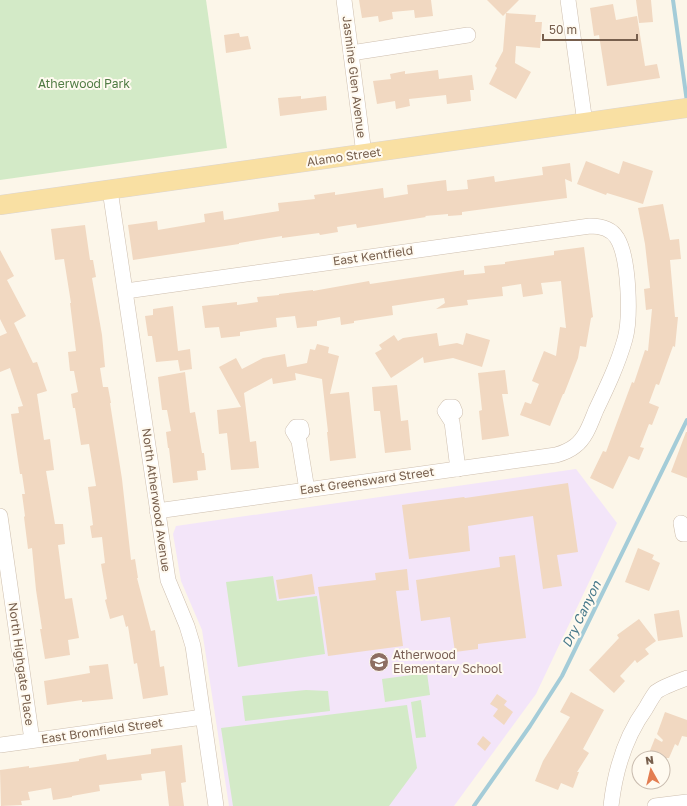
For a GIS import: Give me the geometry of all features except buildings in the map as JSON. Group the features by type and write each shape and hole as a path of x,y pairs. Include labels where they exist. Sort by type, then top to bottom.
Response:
{"main road":[{"name":"Alamo Street","path":"0,205 680,109"}],"street":[{"name":"Jasmine Glen Avenue","path":"344,0 364,154"},
{"path":"568,0 585,123"},
{"path":"351,52 468,35"},
{"name":"North Atherwood Avenue","path":"110,190 168,580 187,626 193,646 216,806"},
{"name":"East Kentfield","path":"126,291 590,226 600,226 609,230 616,237 621,246 629,294 628,318 625,338 615,369 585,434 576,446"},
{"path":"455,412 453,408 448,407 445,411 452,422 458,469"},
{"path":"302,432 301,427 296,427 293,431 299,441 306,490"},
{"name":"East Greensward Street","path":"157,511 556,455 566,452 576,446"},
{"name":"North Highgate Place","path":"0,516 32,740"},
{"path":"611,806 618,766 627,741 637,721 657,691 687,678"},
{"name":"East Bromfield Street","path":"0,745 203,716"},
{"path":"655,806 687,802"}],"shaded area":[{"name":"Atherwood Elementary School","path":"576,469 617,523 536,694 454,806 229,806 202,630 181,581 173,534 176,526"}],"green space":[{"name":"Atherwood Park","path":"0,0 206,0 227,148 0,180"},
{"path":"273,576 277,601 317,596 325,654 238,667 226,582"},
{"path":"427,673 430,695 385,702 382,679"},
{"path":"306,690 328,691 330,711 245,721 242,696"},
{"path":"421,700 426,737 416,738 411,702"},
{"path":"407,705 417,768 389,806 233,806 221,728"}],"waterway":[{"name":"Dry Canyon","path":"673,0 687,102"},
{"name":"Dry Canyon","path":"474,806 530,726 562,676 687,420"}],"place":[{"name":"Atherwood Elementary School","path":"379,662"}]}
